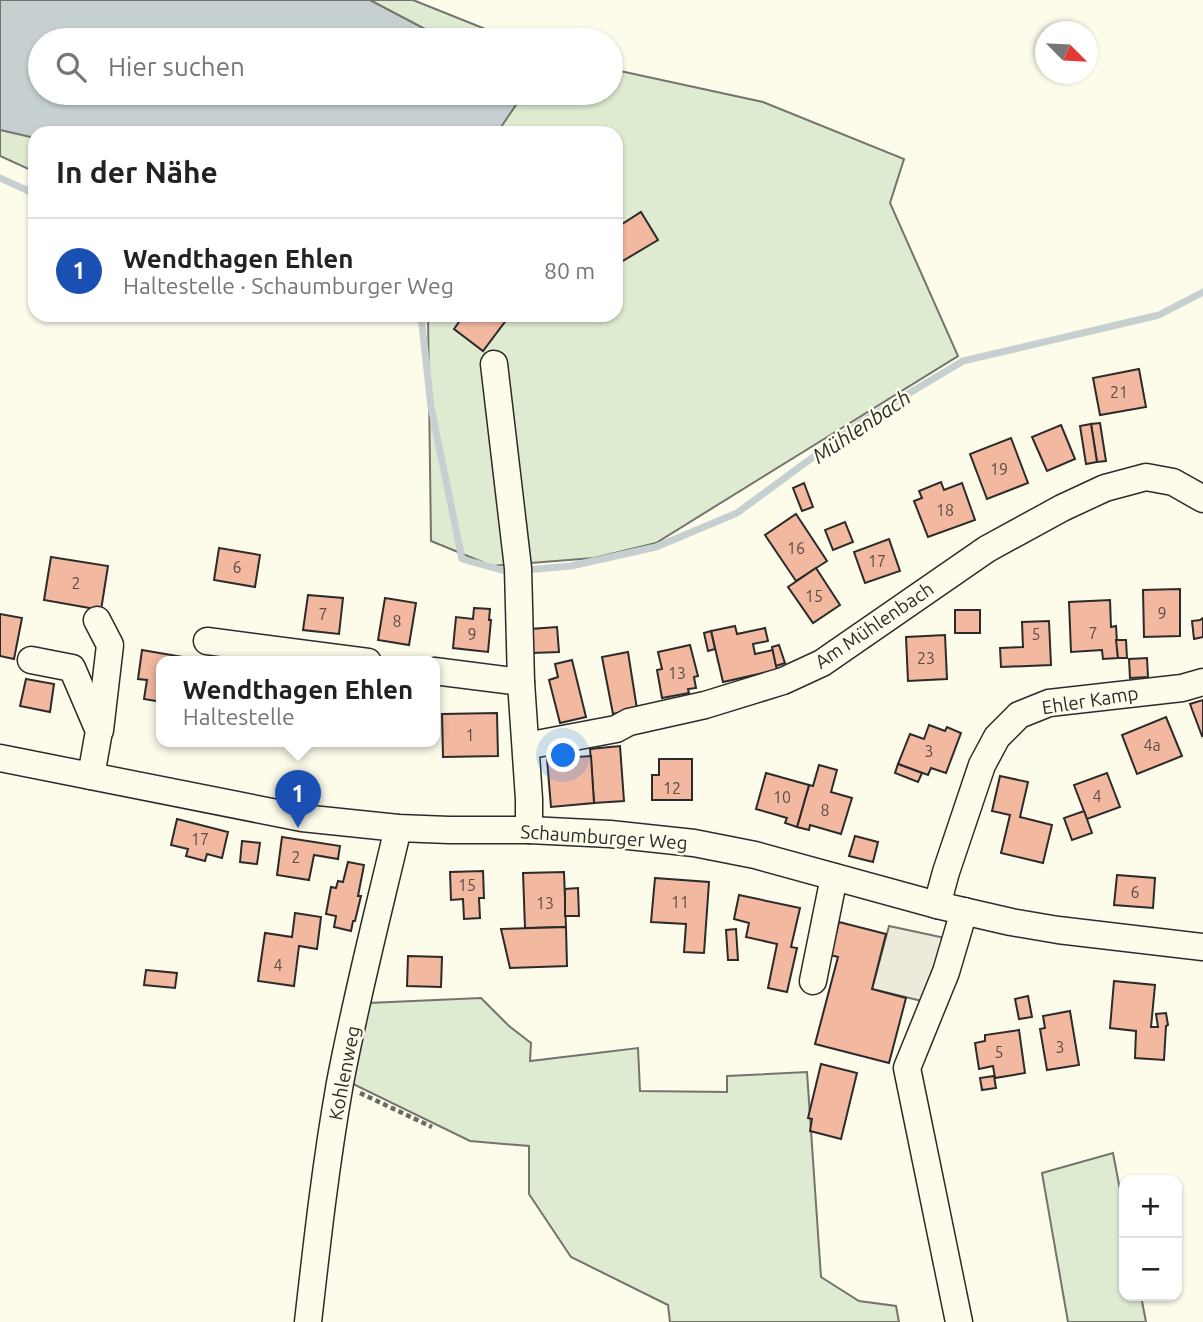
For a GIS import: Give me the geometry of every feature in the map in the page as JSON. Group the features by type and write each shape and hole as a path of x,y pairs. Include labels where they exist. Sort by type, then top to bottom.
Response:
{"street":[{"path":"495,364 518,568 529,830"},
{"name":"Am Mühlenbach","path":"526,747 616,729 629,722 705,705 783,681 822,663 987,549 1105,488 1146,477 1173,482 1203,499"},
{"path":"91,776 110,645 97,620"},
{"path":"207,640 324,656"},
{"path":"32,660 72,668 99,731"},
{"path":"440,671 521,682"},
{"name":"Ehler Kamp","path":"937,905 982,765 997,737 1019,715 1049,703 1182,688 1203,682"},
{"name":"Schaumburger Weg","path":"0,758 302,818 398,828 610,834 694,843 755,855 964,911 1058,930 1203,947"},
{"name":"Kohlenweg","path":"307,1322 340,1084 367,955 398,828"},
{"path":"813,981 834,877"},
{"path":"959,1322 908,1068 946,972 964,911"}],"path":[{"path":"340,1084 432,1127"}],"green space":[{"path":"0,0 413,0 483,28 28,28 28,105 623,105 623,72 763,102 904,159 890,203 958,356 656,543 594,558 492,566 431,541 428,322 623,322 623,126 28,126 28,169 0,156"},
{"path":"481,998 531,1043 530,1061 638,1048 640,1091 727,1092 727,1076 807,1072 821,1277 859,1301 896,1306 899,1322 670,1322 668,1305 571,1257 529,1194 529,1146 470,1141 353,1084 368,1003"},
{"path":"1113,1153 1119,1185 1119,1301 1142,1301 1146,1322 1068,1322 1042,1173"}],"shaded area":[{"path":"0,0 370,0 423,28 28,28 28,105 516,105 502,126 28,126 28,136 0,130"},
{"path":"889,926 945,938 922,1001 872,989"}],"building":[{"path":"641,212 658,240 623,261 623,224"},
{"path":"459,322 505,322 483,351 454,329"},
{"path":"1139,369 1146,407 1100,415 1093,378"},
{"path":"1100,423 1106,461 1097,462 1091,424"},
{"path":"1091,424 1097,462 1086,464 1080,426"},
{"path":"1061,425 1075,459 1047,471 1032,437"},
{"path":"1011,438 1028,483 987,499 970,454"},
{"path":"941,482 944,490 962,483 975,520 928,537 914,501 922,498 919,491"},
{"path":"804,483 813,507 802,511 793,488"},
{"path":"796,514 827,561 796,581 765,535"},
{"path":"845,522 853,542 833,550 825,530"},
{"path":"889,539 900,571 865,583 854,552"},
{"path":"219,548 260,555 255,587 214,580"},
{"path":"51,557 108,566 101,610 44,600"},
{"path":"816,568 840,605 813,623 788,587"},
{"path":"1180,589 1180,636 1144,637 1143,590"},
{"path":"308,595 343,598 339,634 303,630"},
{"path":"385,598 416,603 409,645 378,640"},
{"path":"1110,600 1111,627 1116,626 1118,658 1103,659 1102,650 1071,652 1069,602"},
{"path":"474,608 490,609 488,652 453,648 456,617 473,619"},
{"path":"955,610 980,610 980,633 955,633"},
{"path":"0,614 22,618 14,659 0,656"},
{"path":"1203,618 1203,637 1194,639 1192,621"},
{"path":"1049,621 1051,665 1001,667 1000,648 1023,647 1022,622"},
{"path":"735,626 737,634 765,628 768,641 753,644 755,654 773,650 777,670 723,682 711,631"},
{"path":"557,627 559,652 532,653 530,629"},
{"path":"711,631 715,649 708,651 704,633"},
{"path":"945,635 947,679 908,681 906,637"},
{"path":"1116,640 1126,640 1127,658 1118,658"},
{"path":"690,645 698,676 694,677 696,688 688,689 689,693 662,698 657,670 662,669 658,652"},
{"path":"779,645 785,663 776,666 772,647"},
{"path":"142,650 177,656 156,656 156,701 144,699 147,680 138,679"},
{"path":"628,652 637,709 613,714 602,657"},
{"path":"1147,658 1148,677 1130,678 1129,659"},
{"path":"572,660 586,717 560,723 549,680 558,677 555,664"},
{"path":"26,679 54,684 50,712 20,706"},
{"path":"1203,700 1203,735 1202,736 1190,704"},
{"path":"497,713 498,756 443,757 442,714"},
{"path":"1166,717 1182,756 1137,774 1122,735"},
{"path":"929,725 945,731 947,727 961,733 946,773 931,768 928,775 898,764 910,734 924,739"},
{"path":"620,746 624,801 594,803 590,749"},
{"path":"591,756 594,803 551,807 547,759"},
{"path":"659,759 692,759 692,800 652,800 652,775 659,775"},
{"path":"898,764 922,773 918,782 895,773"},
{"path":"819,765 837,770 831,792 852,798 841,834 810,825 809,830 797,827 809,785 813,786"},
{"path":"766,773 809,785 797,827 785,823 787,818 756,809"},
{"path":"1107,773 1120,807 1087,819 1074,785"},
{"path":"1000,776 1028,782 1020,817 1052,825 1043,863 1001,853 1010,815 992,811"},
{"path":"1084,811 1092,833 1072,840 1064,818"},
{"path":"177,819 228,832 222,858 207,854 205,861 186,856 188,849 171,845"},
{"path":"855,836 878,842 873,862 849,856"},
{"path":"282,837 340,846 338,859 314,855 309,880 277,875"},
{"path":"242,841 260,843 257,864 240,862"},
{"path":"348,862 364,865 358,896 361,896 351,931 334,927 336,916 326,914 331,887 336,888 338,881 343,882"},
{"path":"483,871 484,898 479,898 480,918 464,919 463,899 451,900 450,872"},
{"path":"564,872 566,927 525,928 523,873"},
{"path":"1117,875 1155,878 1153,908 1114,905"},
{"path":"655,878 709,882 704,953 684,952 686,924 651,922"},
{"path":"578,888 579,916 565,916 565,889"},
{"path":"739,895 800,908 791,947 797,948 787,992 768,988 777,944 746,937 749,923 734,919"},
{"path":"295,913 321,917 317,949 299,946 294,986 258,981 265,933 292,937"},
{"path":"839,922 886,934 872,989 906,998 889,1063 815,1044 838,957 830,955"},
{"path":"566,927 567,966 510,968 501,929"},
{"path":"736,929 738,960 728,960 726,930"},
{"path":"408,956 442,957 441,987 407,986"},
{"path":"146,970 177,973 175,988 144,985"},
{"path":"1114,981 1155,985 1151,1027 1158,1027 1156,1014 1166,1013 1168,1025 1164,1060 1135,1058 1136,1031 1110,1028"},
{"path":"1028,996 1032,1017 1019,1019 1015,999"},
{"path":"1070,1011 1079,1065 1047,1070 1040,1029 1045,1028 1043,1016"},
{"path":"1019,1030 1025,1073 995,1078 993,1066 979,1069 975,1043 985,1041 985,1035"},
{"path":"821,1064 857,1073 841,1139 810,1131 812,1119 808,1118"},
{"path":"994,1076 996,1088 982,1090 980,1078"}],"waterway":[{"name":"Mühlenbach","path":"0,178 28,191"},
{"name":"Mühlenbach","path":"526,570 571,566 656,547 737,513 861,422 963,361 1159,315 1203,292"},
{"name":"Mühlenbach","path":"422,322 431,407 462,559 505,571"}],"place":[{"name":"Wendthagen Ehlen","path":"298,828"}]}
